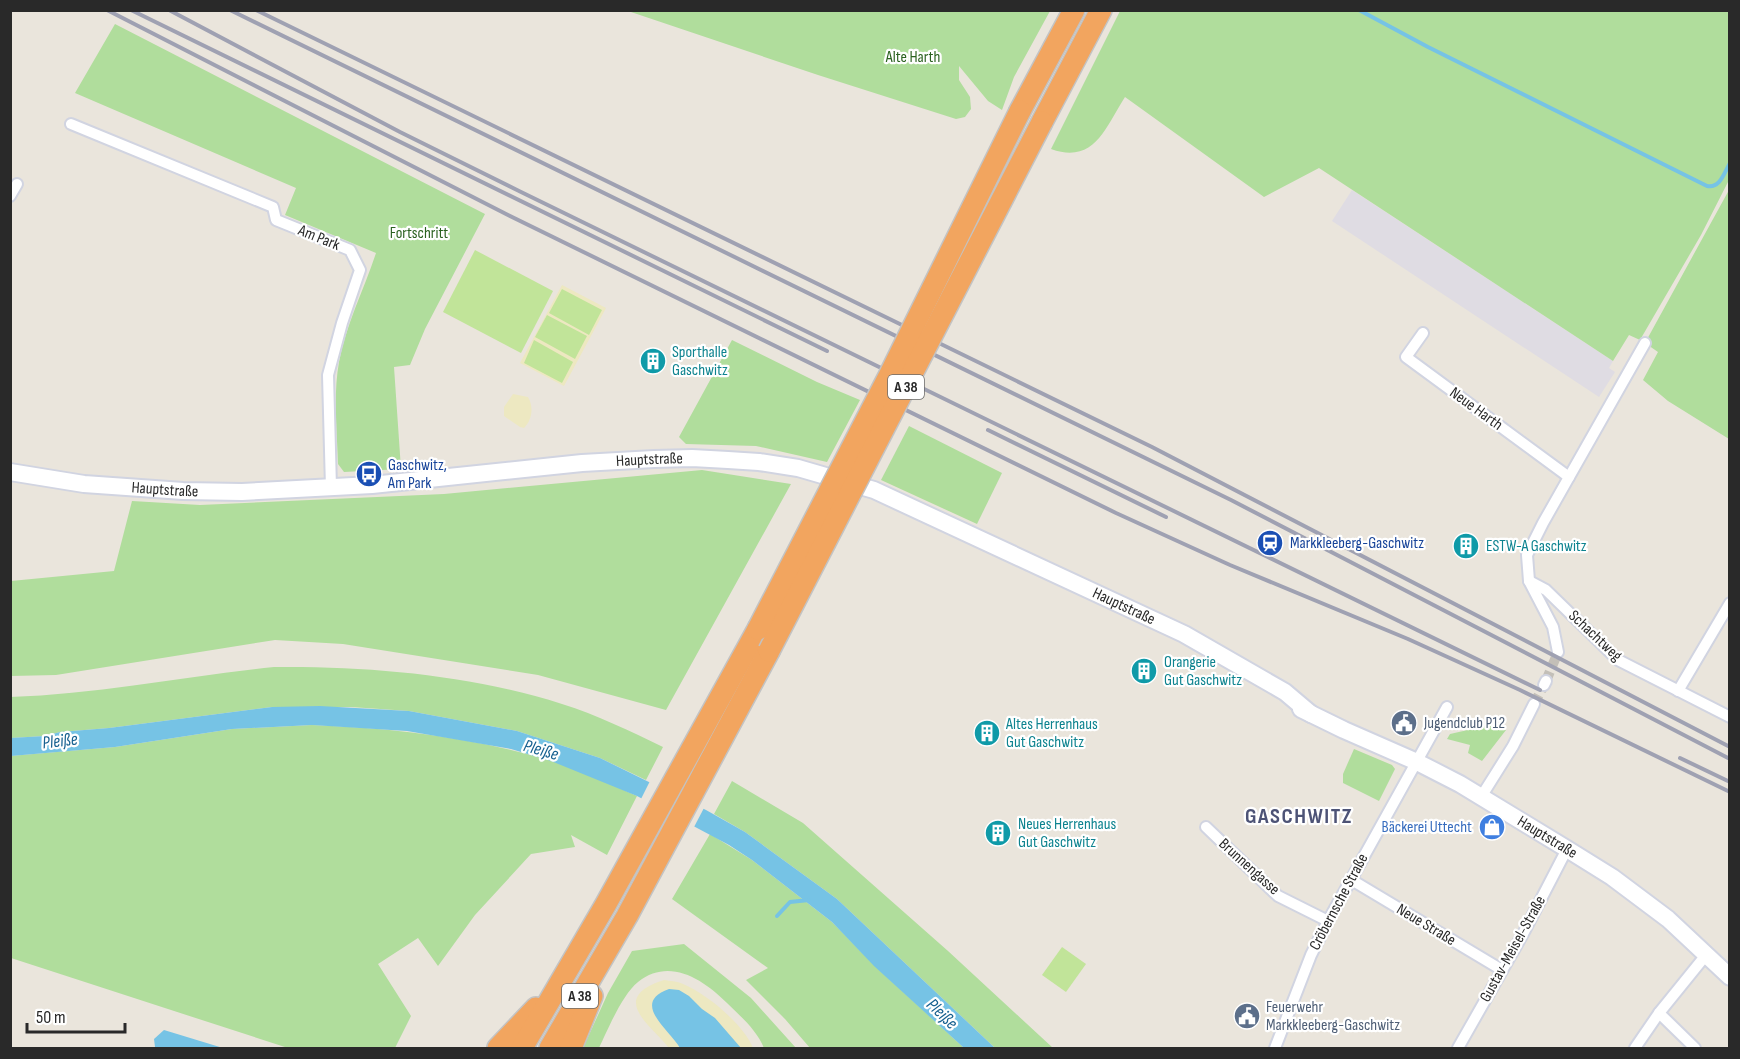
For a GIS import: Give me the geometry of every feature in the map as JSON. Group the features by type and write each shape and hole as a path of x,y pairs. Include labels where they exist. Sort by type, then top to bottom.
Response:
{"highway":[{"name":"A 38","path":"522,1048 680,773 799,551 1020,111 1074,10"},
{"name":"A 38","path":"550,1048 627,916 842,512 1101,10"},
{"path":"571,1048 584,1019 610,944"},
{"path":"498,1048 560,985"}],"main road":[{"name":"Hauptstraße","path":"10,472 84,484 183,491 242,492 331,488 582,463 692,458 759,462 798,468 874,490 1184,634 1285,692 1311,714 1417,762 1481,797 1611,877 1668,919 1730,977"}],"street":[{"name":"Am Park","path":"71,124 273,207 276,220 350,250 360,270 328,375 331,488"},
{"path":"10,196 17,184"},
{"name":"Neue Harth","path":"1423,333 1406,357 1569,477"},
{"path":"1558,652 1553,627 1528,581 1527,555 1645,343"},
{"name":"Schachtweg","path":"1528,581 1546,590 1618,660 1730,717"},
{"path":"1678,691 1730,603"},
{"path":"1481,797 1513,746 1534,704"},
{"name":"Cröbernsche Straße","path":"1275,1048 1311,955 1328,921 1447,707"},
{"name":"Brunnengasse","path":"1206,827 1278,896 1328,921"},
{"name":"Gustav-Meisel-Straße","path":"1458,1048 1524,932 1567,849"},
{"name":"Neue Straße","path":"1350,879 1502,970"},
{"path":"1635,1048 1659,1013 1706,955"},
{"path":"1659,1013 1695,1048"}],"shaded area":[{"path":"1352,190 1613,361 1609,368 1615,372 1599,397 1332,221"}],"green space":[{"name":"Alte Harth","path":"1050,10 1014,77 1002,110 988,101 959,66 959,80 970,97 971,109 965,117 956,119 628,11"},
{"path":"1120,11 1729,11 1729,180 1701,235 1640,340 1629,335 1613,361 1319,168 1264,197 1125,97 1105,130 1089,147 1078,152 1066,153 1051,149"},
{"name":"Fortschritt","path":"115,24 485,214 425,329 410,365 394,367 401,469 344,472 338,464 336,400 339,362 351,321 376,253 285,215 296,188 75,93"},
{"path":"1729,190 1729,439 1668,401 1643,380 1658,352 1645,343"},
{"path":"475,250 553,291 521,353 443,312"},
{"path":"562,289 602,310 589,335 549,313"},
{"path":"547,315 587,336 575,359 535,337"},
{"path":"534,340 573,362 562,383 524,363"},
{"path":"732,340 817,382 860,400 827,462 756,446 686,444 679,437"},
{"path":"909,426 1002,473 977,524 881,480"},
{"path":"702,470 791,484 666,710 538,675 343,644 275,640 56,675 11,676 11,581 114,571 132,501 200,505 444,494"},
{"path":"274,667 347,668 420,674 492,686 575,708 663,747 646,780 600,758 517,731 409,711 351,707 272,707 60,732 45,736 11,738 10,697 109,689"},
{"path":"312,725 402,731 490,745 560,764 637,796 607,855 571,835 575,847 531,854 475,915 438,966 418,938 378,964 411,1016 395,1048 288,1048 11,958 10,756 115,747 232,729"},
{"path":"1490,725 1506,730 1482,761 1468,753 1470,745 1447,739 1450,734"},
{"path":"1354,749 1392,765 1395,769 1379,801 1343,783 1343,774"},
{"path":"732,781 803,823 948,951 1053,1048 995,1048 837,899 745,832 714,814"},
{"path":"710,834 752,860 832,922 875,966 964,1048 810,1048 746,980 768,968 672,899"},
{"path":"684,944 751,998 796,1048 764,1048 748,1024 718,994 685,974 662,971 650,975 632,988 611,1022 599,1048 583,1048 608,993 632,951"},
{"path":"1062,947 1086,964 1066,992 1042,975"}],"sand":[{"path":"562,285 606,308 564,386 520,363"},
{"path":"513,394 528,397 530,401 531,413 524,428 504,416 504,407"},
{"path":"664,980 692,988 713,1002 742,1030 753,1048 669,1048 644,1021 638,1012 636,1003 638,995 647,987"}],"water":[{"name":"Pleiße","path":"320,706 409,711 517,731 600,758 706,810 745,832 837,899 995,1048 964,1048 874,966 832,922 729,845 637,796 551,761 511,749 407,731 312,725 232,729 115,747 11,756 10,738 45,736 60,732 272,707"},
{"path":"669,989 679,990 689,996 715,1018 741,1048 680,1048 661,1025 652,1009 653,1001 658,995"},
{"path":"164,1030 223,1048 155,1047 154,1039"}],"pier":[{"path":"651,779 705,806 693,829 640,801"}],"waterway":[{"path":"1359,10 1428,47 1707,186 1718,183 1730,163"},
{"path":"777,916 790,902 809,900"}],"tunnel":[{"path":"1546,681 1558,652"},
{"path":"1534,704 1544,685"}],"railway":[{"path":"107,10 508,215 1116,513 1230,565 1408,639 1520,690 1730,792"},
{"path":"131,10 827,351"},
{"path":"169,10 400,132 1540,690"},
{"path":"230,10 1231,500 1730,759"},
{"path":"256,10 1152,447 1730,747"},
{"path":"988,430 1166,517"},
{"path":"1680,758 1730,782"}],"place":[{"name":"Sporthalle Gaschwitz","path":"653,361"},
{"name":"Gaschwitz, Am Park","path":"369,474"},
{"name":"Markkleeberg-Gaschwitz","path":"1270,543"},
{"name":"ESTW-A Gaschwitz","path":"1466,546"},
{"name":"Orangerie Gut Gaschwitz","path":"1144,671"},
{"name":"Jugendclub P12","path":"1404,723"},
{"name":"Altes Herrenhaus Gut Gaschwitz","path":"987,733"},
{"name":"Bäckerei Uttecht","path":"1492,827"},
{"name":"Neues Herrenhaus Gut Gaschwitz","path":"998,833"},
{"name":"Feuerwehr Markkleeberg-Gaschwitz","path":"1247,1016"}],"district":[{"name":"GASCHWITZ","path":"1299,816"}]}
